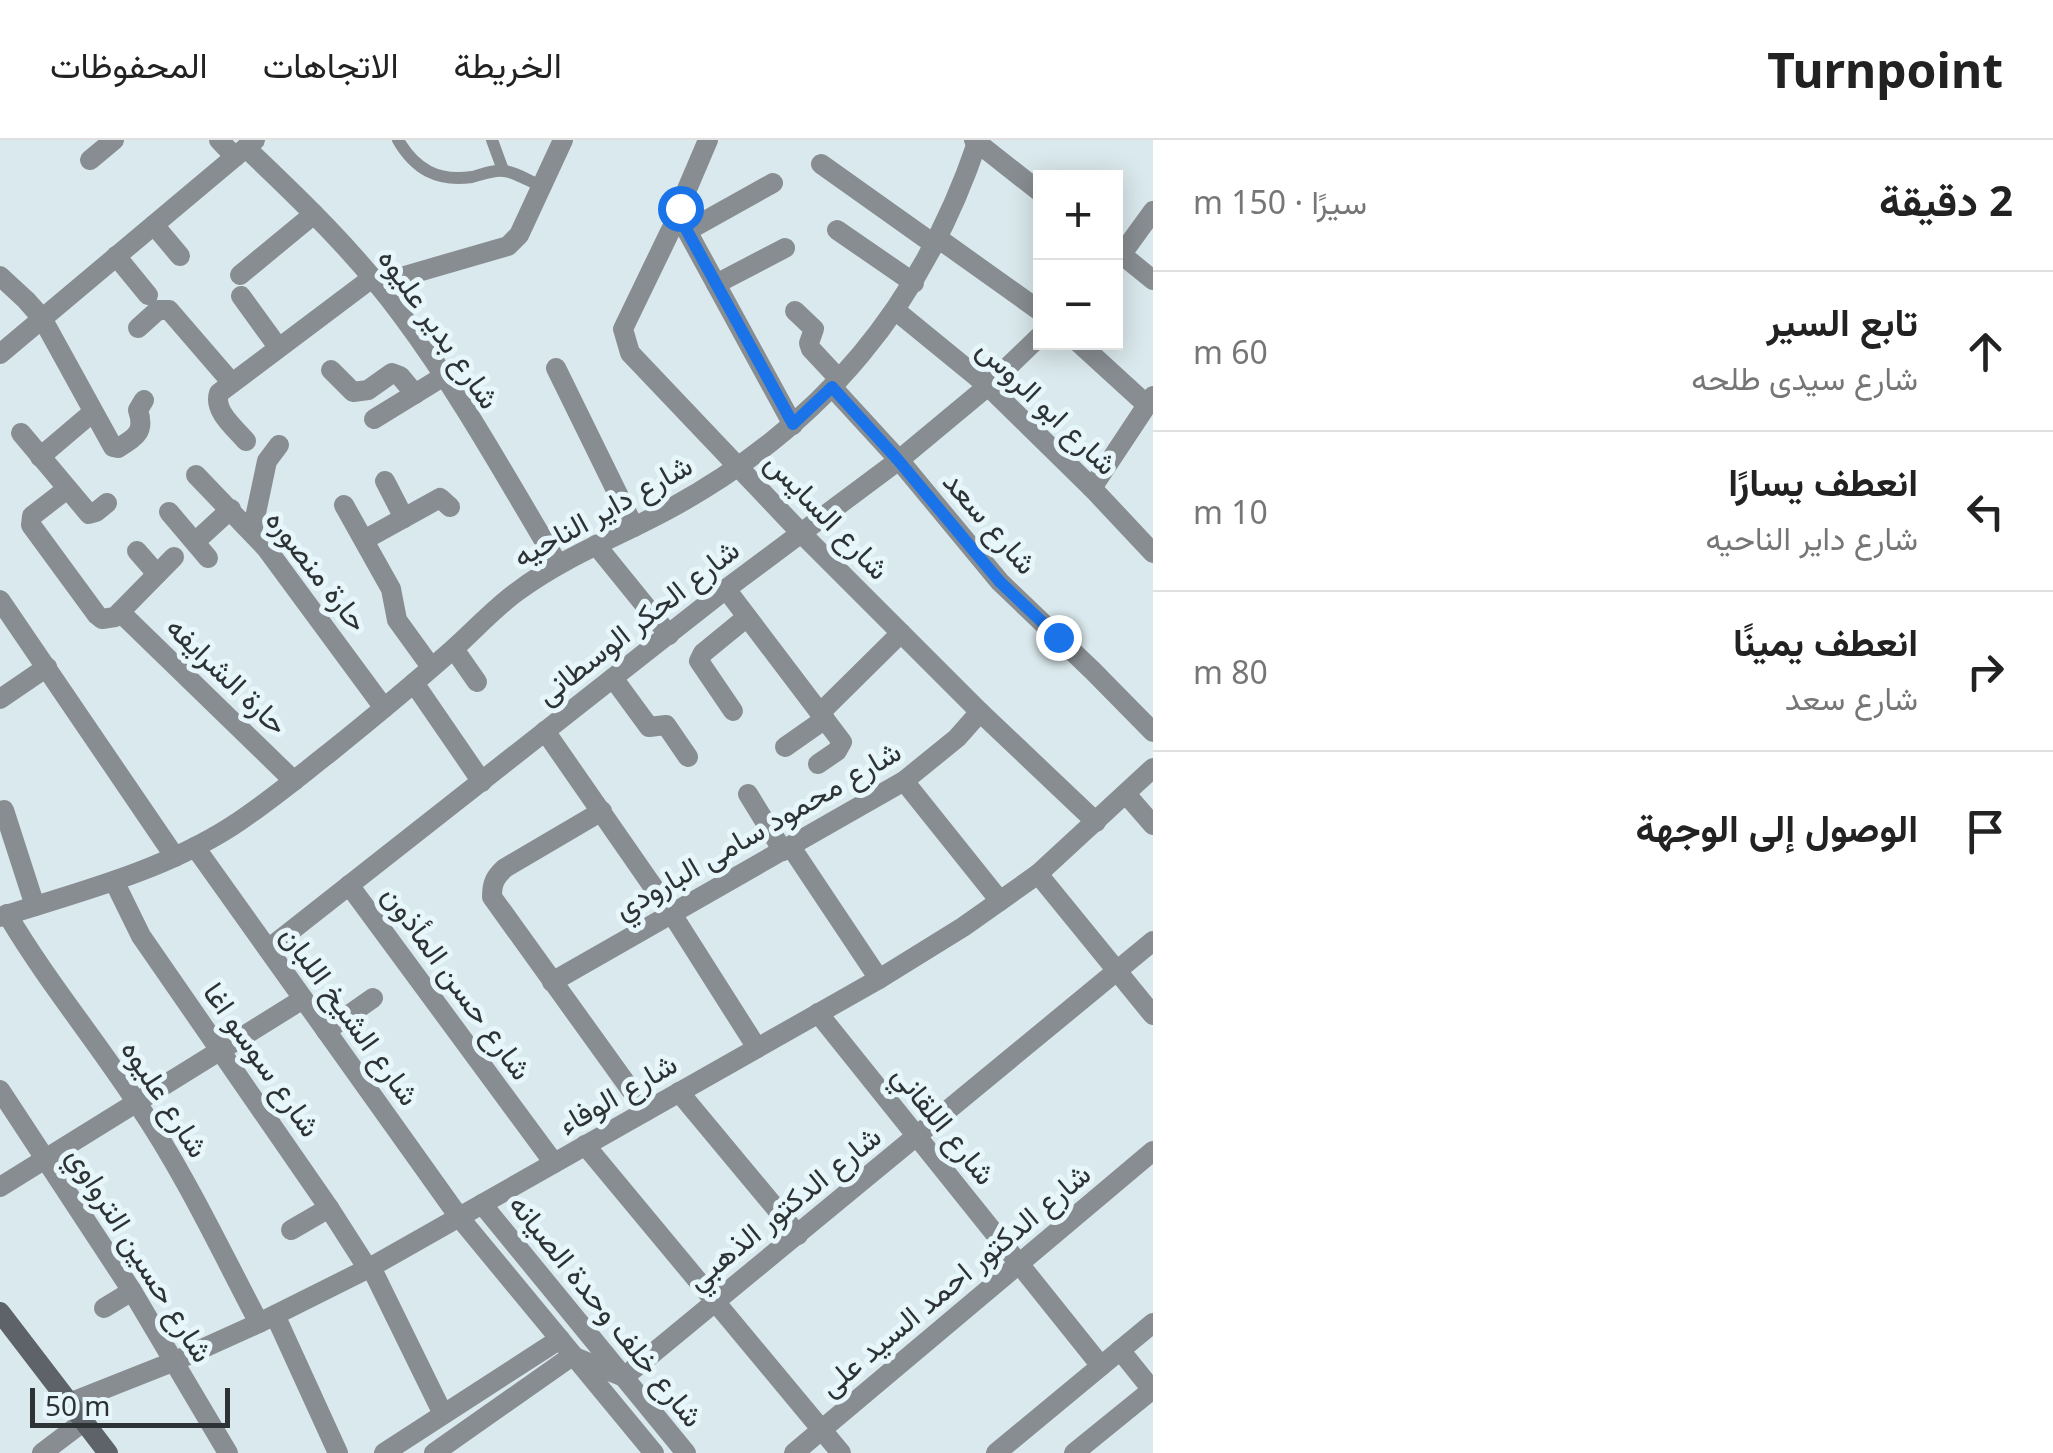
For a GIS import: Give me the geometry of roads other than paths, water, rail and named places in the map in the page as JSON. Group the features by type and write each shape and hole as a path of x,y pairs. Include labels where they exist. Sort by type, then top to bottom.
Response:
{"street":[{"path":"90,160 114,140"},
{"name":"شارع بدير عليوه","path":"219,140 245,148 314,214 401,314 444,376 558,564"},
{"path":"246,441 218,407 219,393 374,281 508,246 519,234 563,140"},
{"path":"708,140 683,222 793,424"},
{"path":"976,141 1033,186"},
{"name":"شارع داير الناحيه","path":"4,916 174,857 230,828 384,708 502,602 558,564 683,501 766,447 836,383 896,310 937,242 962,187 976,141"},
{"path":"1,352 245,148"},
{"path":"821,164 1033,306"},
{"path":"683,222 772,184"},
{"path":"1123,250 1153,211"},
{"path":"278,347 241,286 314,214"},
{"name":"شارع السايس","path":"683,222 623,329 634,358 901,633 1096,822"},
{"path":"154,225 180,256"},
{"path":"837,230 914,282"},
{"path":"716,284 784,248"},
{"path":"116,256 148,294"},
{"path":"1123,259 1153,280"},
{"path":"0,276 42,318 113,447 118,448 141,429 138,410 144,400"},
{"path":"138,328 158,310 169,310 232,384"},
{"name":"شارع ابو الروس","path":"896,310 988,386 1153,553"},
{"name":"شارع سعد","path":"795,311 814,329 810,349 1000,582 1153,732"},
{"name":"شارع الحكر الوسطانى","path":"268,950 668,634 898,460 988,386 1033,343"},
{"path":"1088,350 1150,401 1092,488"},
{"path":"556,368 634,527"},
{"path":"332,370 353,392 363,392 392,373 400,376 415,394"},
{"path":"374,420 444,376"},
{"path":"40,457 94,412"},
{"path":"20,432 89,514 108,503"},
{"path":"252,532 268,461 279,445"},
{"name":"حارة منصوره","path":"196,475 252,532 298,589 384,708"},
{"path":"385,481 404,518"},
{"name":"حارة الشرايفه","path":"67,489 36,512 30,525 102,619 120,612 174,557"},
{"path":"364,540 440,498 450,506"},
{"path":"344,504 390,589 396,620 432,668"},
{"path":"169,512 202,550 231,509"},
{"path":"596,544 668,634"},
{"path":"137,551 158,574"},
{"path":"726,589 840,739 842,746 818,764"},
{"path":"0,600 174,857"},
{"name":"حارة الشرايفه","path":"120,612 294,781"},
{"path":"733,711 699,662 703,654 748,618"},
{"path":"785,747 823,716 901,633"},
{"path":"454,649 477,682"},
{"path":"0,699 47,668"},
{"path":"613,678 649,727 666,724 688,757"},
{"path":"414,683 482,782"},
{"name":"شارع محمود سامى البارودي","path":"552,982 904,781 957,738 980,712"},
{"path":"545,731 672,914 757,1048"},
{"name":"شارع الوفاء","path":"69,1403 267,1319 369,1268 878,979 964,927 1038,874 1151,774"},
{"path":"904,781 1000,902"},
{"path":"748,794 878,979"},
{"path":"1126,794 1153,826"},
{"path":"4,810 35,906"},
{"path":"602,810 496,875 492,897 646,1110"},
{"name":"شارع الشيخ اللبان","path":"194,847 458,1217"},
{"path":"1038,874 1153,1015"},
{"name":"شارع سوسو اغا","path":"114,880 141,936 369,1268 443,1414"},
{"name":"شارع حسن المأذون","path":"349,885 554,1162"},
{"name":"شارع عليوه","path":"4,916 136,1101 267,1319 338,1453"},
{"name":"شارع الدكتور الذهبي","path":"624,1378 1153,940"},
{"path":"326,1031 372,998"},
{"path":"0,1186 303,999"},
{"name":"شارع اللقاني","path":"818,1013 1101,1366"},
{"name":"شارع حسين الترواوي","path":"0,1090 132,1291 228,1453"},
{"path":"679,1092 798,1234"},
{"path":"586,1145 841,1453"},
{"name":"شارع الدكتور احمد السيد على","path":"794,1453 1153,1151"},
{"name":"شارع خلف وحدة الصيانه","path":"482,1204 686,1453"},
{"path":"291,1230 329,1208"},
{"name":"شارع خلف وحدة الصيانه","path":"458,1217 654,1453"},
{"path":"104,1308 132,1291"},
{"path":"0,1312 108,1453"},
{"path":"996,1453 1153,1323"},
{"path":"384,1453 560,1339"},
{"path":"1074,1453 1153,1390 1120,1350"},
{"path":"440,1452 572,1356 624,1378"},
{"path":"42,1453 83,1422"}],"lane":[{"path":"398,140 420,169 437,176 455,179 502,170 542,186"},
{"path":"492,140 502,170"}]}
